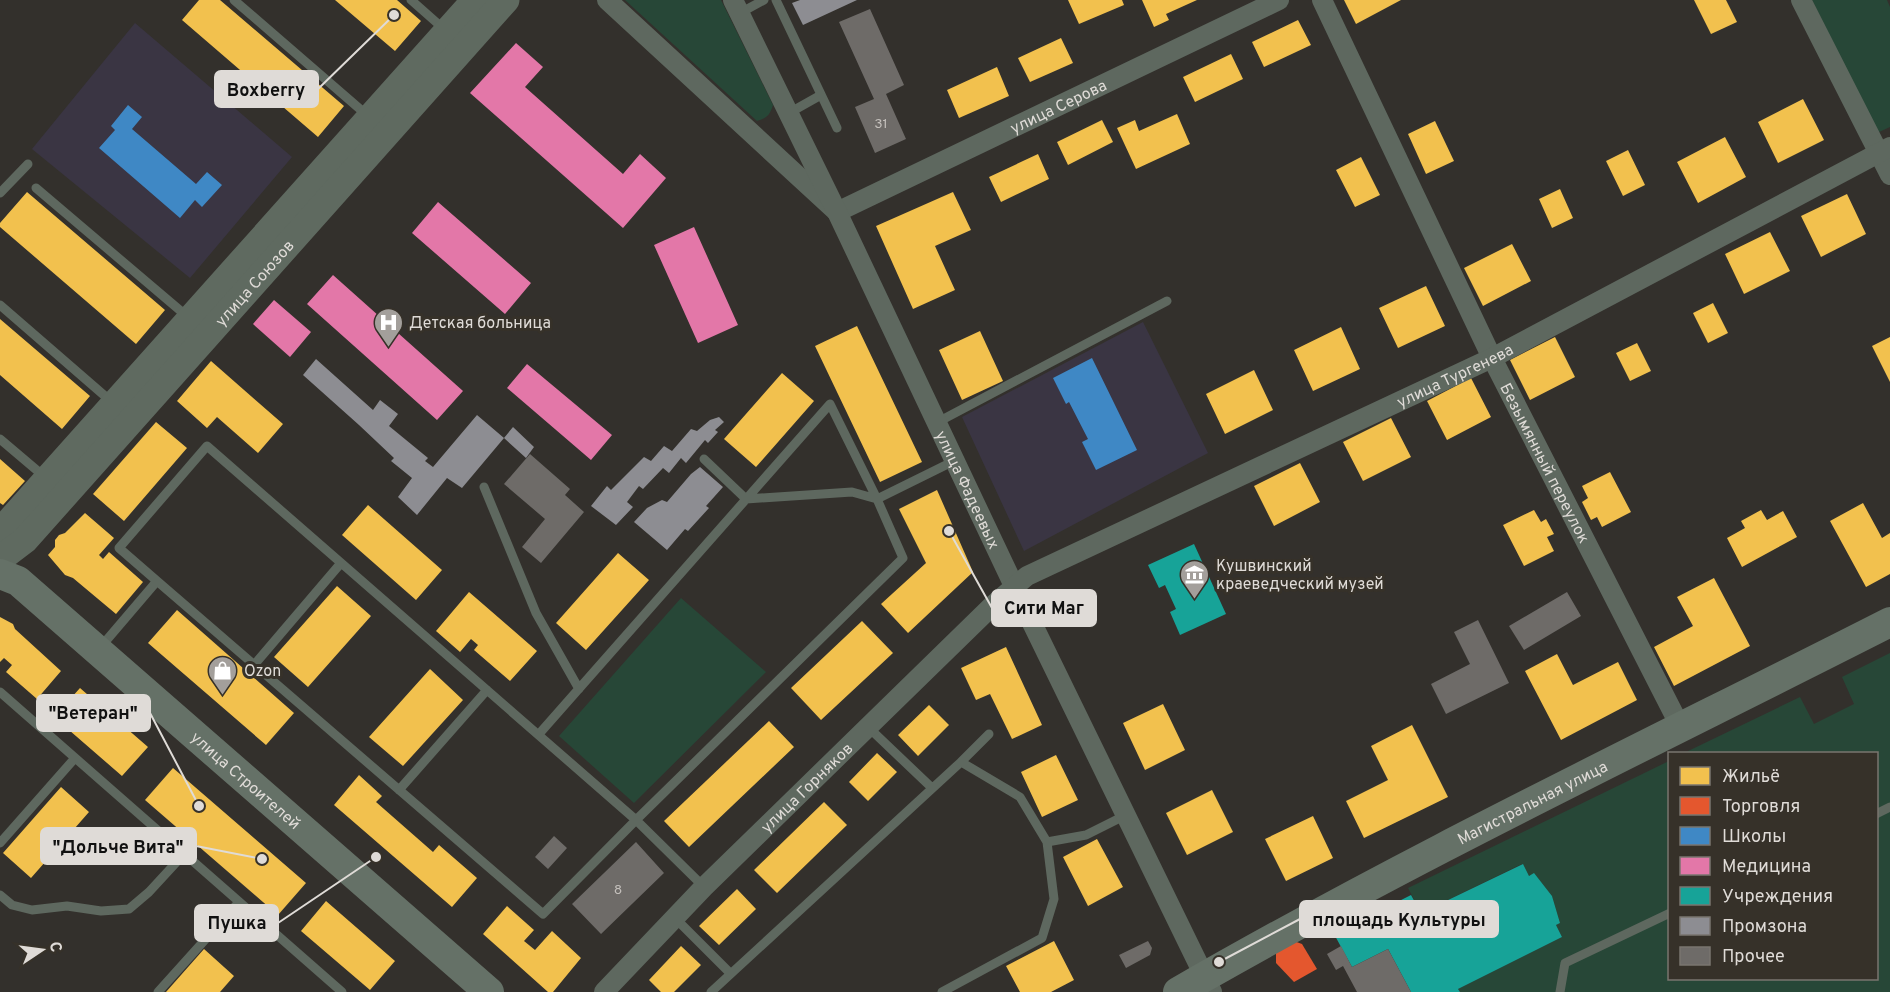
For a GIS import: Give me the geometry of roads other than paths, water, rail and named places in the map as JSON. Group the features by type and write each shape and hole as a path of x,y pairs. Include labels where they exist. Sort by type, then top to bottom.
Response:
{"main road":[{"name":"улица Строителей","path":"0,574 18,581 489,992"},
{"name":"Магистральная улица","path":"1178,992 1208,985 1280,934 1554,790 1890,622"}],"street":[{"name":"улица Союзов","path":"0,560 25,540 145,386 190,319 253,266 370,118 475,0"},
{"name":"улица Союзов","path":"0,541 6,525 114,405 145,386 253,266 506,0"},
{"path":"607,0 837,212"},
{"name":"улица Серова","path":"837,212 1279,0"},
{"name":"Безымянный переулок","path":"1322,0 1492,358 1682,728"},
{"path":"1801,0 1884,150 1890,175"},
{"name":"улица Фадеевых","path":"737,7 1208,985"},
{"name":"улица Тургенева","path":"1014,586 1027,576 1492,358 1884,150"},
{"name":"улица Горняков","path":"604,992 704,886 1014,586"}],"lane":[{"path":"234,0 370,118"},
{"path":"411,0 447,31"},
{"path":"737,7 764,0"},
{"path":"776,0 837,128"},
{"path":"789,113 821,94"},
{"path":"0,193 28,164"},
{"path":"36,188 190,319"},
{"path":"936,423 1167,301"},
{"path":"0,305 114,405"},
{"path":"539,735 830,404 903,558 636,820 543,914 119,548 207,446 636,820 704,886"},
{"path":"0,440 48,479"},
{"path":"704,459 746,500 852,492 876,500 954,460"},
{"path":"484,487 536,613 579,689"},
{"path":"254,665 341,563"},
{"path":"98,650 157,581"},
{"path":"399,790 487,690"},
{"path":"0,693 342,992"},
{"path":"868,728 931,787"},
{"path":"711,992 989,734"},
{"path":"0,843 75,758"},
{"path":"942,992 1042,938 1054,899 1047,842 1020,797 961,762"},
{"path":"1047,842 1086,835 1127,815"},
{"path":"0,895 12,905 32,910 67,906 101,911 129,909 149,892 184,854"},
{"path":"158,992 239,902"},
{"path":"1560,992 1565,963 1668,914"},
{"path":"675,918 730,972"}],"place":[{"name":"Boxberry","path":"394,15"},
{"name":"Детская больница","path":"388,348"},
{"name":"Сити Маг","path":"949,531"},
{"name":"Кушвинский краеведческий музей","path":"1195,600"},
{"name":"Ozon","path":"223,696"},
{"name":"\"Ветеран\"","path":"199,806"},
{"name":"Пушка","path":"376,857"},
{"name":"\"Дольче Вита\"","path":"262,859"},
{"name":"площадь Культуры","path":"1219,962"}]}
